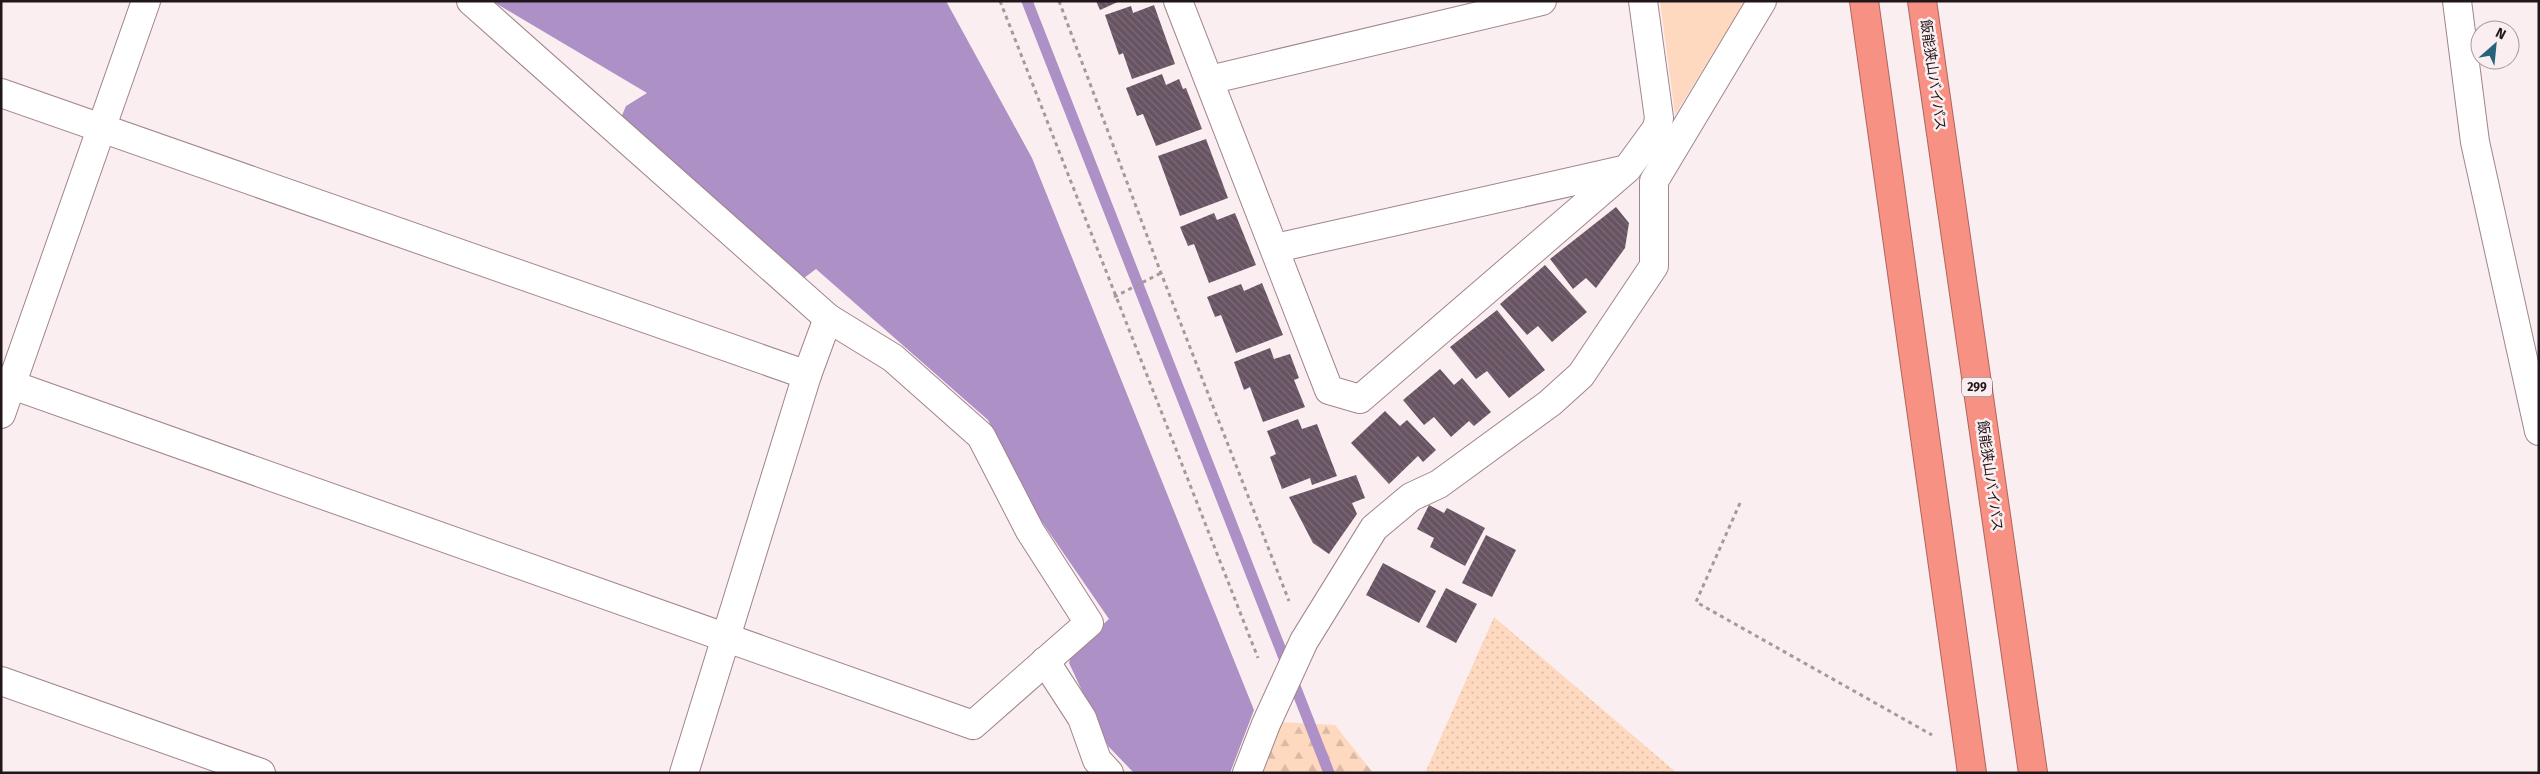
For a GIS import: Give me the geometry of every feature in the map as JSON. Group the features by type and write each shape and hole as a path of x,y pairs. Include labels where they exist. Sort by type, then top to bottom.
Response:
{"highway":[{"path":"1864,1 1971,765"},
{"name":"飯能狭山バイパス","path":"1922,1 2033,773"}],"street":[{"path":"1,414 6,383 146,1"},
{"path":"6,383 973,725 1089,623 1030,531 981,436 894,358 828,318 471,1"},
{"path":"1178,1 1276,248 1329,390 1360,399 1627,169 1657,128 1660,118 1643,1"},
{"path":"1209,80 1542,1"},
{"path":"1247,773 1275,703 1302,646 1374,528 1410,496 1439,484 1550,403 1581,375 1654,266 1654,181 1762,1"},
{"path":"2457,1 2475,142 2539,431"},
{"path":"1,93 807,374"},
{"path":"1276,248 1627,169"},
{"path":"684,773 807,374 828,318"},
{"path":"1045,661 1082,718 1097,760 1109,773"},
{"path":"1,681 261,773"}],"path":[{"path":"1000,1 1275,703"},
{"path":"1059,1 1159,274 1302,646"},
{"path":"1116,296 1159,274"},
{"path":"1740,503 1696,602 1971,765"}],"green space":[{"path":"1660,1 1745,1 1675,115"},
{"path":"1494,617 1677,773 1425,773"},
{"path":"1280,722 1335,725 1373,773 1260,773"}],"shaded area":[{"path":"492,1 946,1 1032,158 1254,710 1230,773 1134,773 1108,746 1069,663 1072,653 1109,619 1031,506 988,420 816,269 800,281 620,120 626,106 647,93"}],"building":[{"path":"1096,1 1120,1 1100,10"},
{"path":"1154,5 1175,64 1132,79 1123,53 1119,55 1105,15 1131,6 1133,13"},
{"path":"1162,74 1166,85 1179,79 1183,89 1186,88 1202,129 1156,146 1143,114 1137,116 1126,88"},
{"path":"1206,139 1228,198 1180,216 1158,156"},
{"path":"1616,207 1629,223 1625,248 1596,288 1586,278 1573,289 1550,259"},
{"path":"1214,213 1217,220 1235,213 1256,265 1209,283 1194,244 1188,246 1180,227"},
{"path":"1545,265 1587,312 1552,342 1538,326 1527,335 1500,304"},
{"path":"1262,283 1283,335 1236,353 1221,315 1215,317 1207,297 1241,284 1244,291"},
{"path":"1497,310 1545,370 1509,398 1487,371 1476,379 1450,347"},
{"path":"1270,348 1274,359 1290,354 1299,378 1294,380 1305,407 1263,422 1250,387 1244,390 1234,362"},
{"path":"1440,369 1454,385 1462,378 1491,412 1474,426 1469,421 1451,437 1434,417 1424,425 1403,400"},
{"path":"1385,411 1400,426 1407,420 1436,450 1423,462 1418,456 1389,484 1351,443"},
{"path":"1298,419 1302,429 1317,424 1337,476 1312,485 1310,478 1282,489 1270,457 1276,454 1267,431"},
{"path":"1356,475 1365,498 1352,503 1357,514 1329,554 1313,543 1289,497"},
{"path":"1429,505 1444,513 1447,508 1485,528 1465,566 1430,547 1434,538 1417,529"},
{"path":"1486,535 1516,550 1492,597 1462,583"},
{"path":"1383,563 1436,591 1419,623 1366,595"},
{"path":"1446,588 1477,604 1456,643 1426,627"}],"waterway":[{"path":"1027,1 1329,773"}]}
